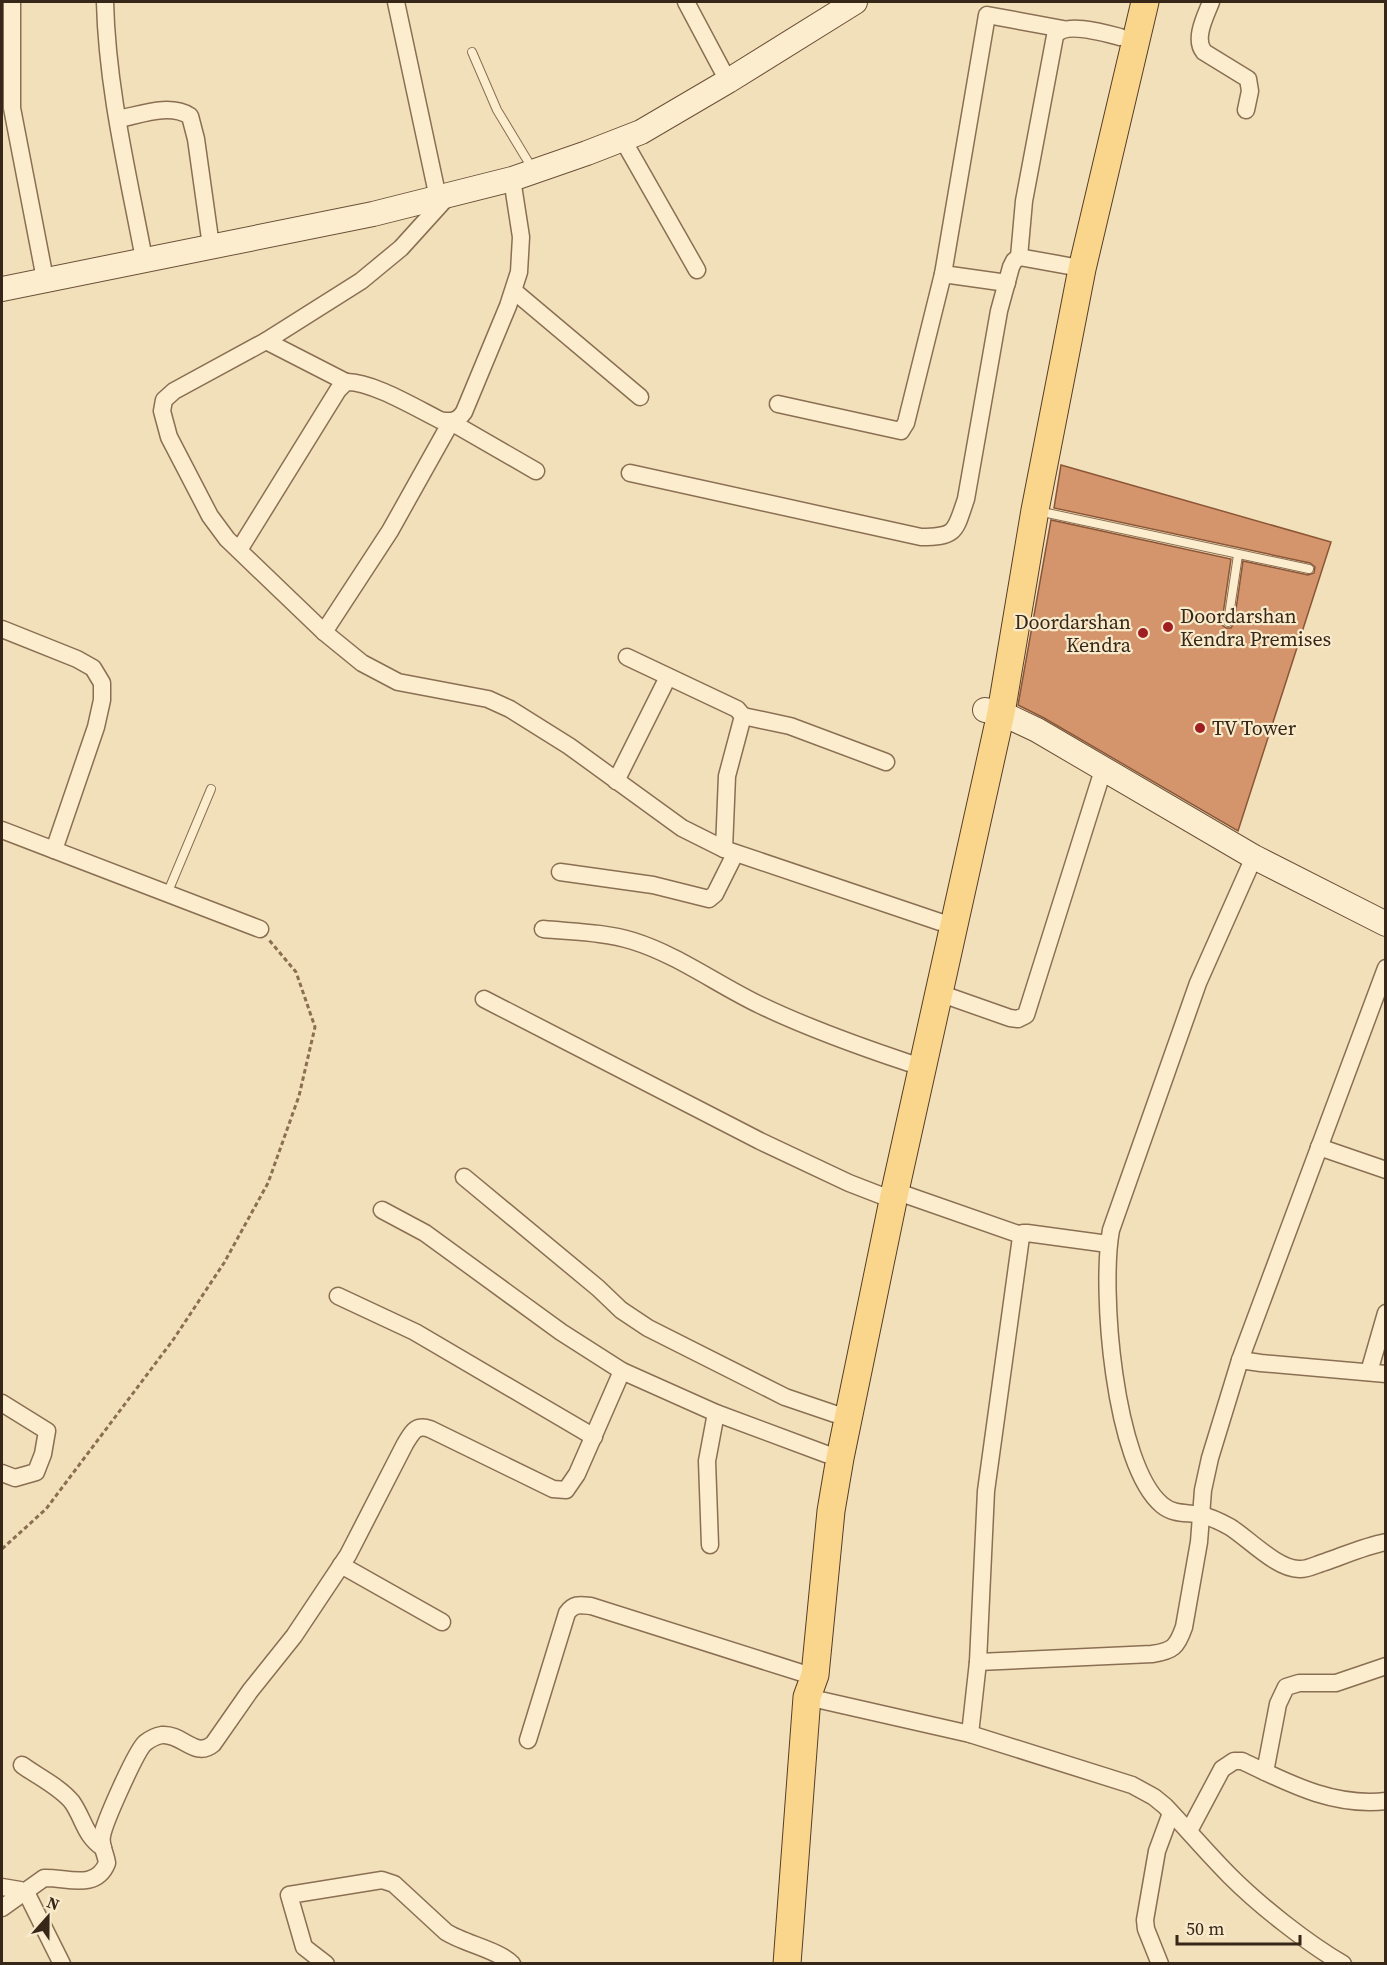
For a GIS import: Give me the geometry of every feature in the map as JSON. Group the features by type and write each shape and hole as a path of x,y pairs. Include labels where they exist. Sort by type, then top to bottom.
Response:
{"main road":[{"path":"804,1685 815,1675 833,1501 909,1063 940,922 993,711 1069,266 1129,2"},
{"path":"787,1964 811,1559 826,1454 887,1193 939,993 1082,269 1145,2"}],"street":[{"path":"12,2 12,108 45,279"},
{"path":"105,2 107,45 118,119 144,259"},
{"path":"396,2 444,196"},
{"path":"687,2 728,81"},
{"path":"2,289 373,214 523,175 641,132 855,2"},
{"path":"1211,2 1199,39 1200,47 1204,52 1248,79 1250,92 1246,110"},
{"path":"778,404 902,431 906,423 943,274 987,15 1062,29 1084,29 1120,37"},
{"path":"630,473 921,537 939,537 956,528 966,499 999,311 1011,267 1019,257 1024,201 1055,36 1056,32 1062,29"},
{"path":"118,119 173,110 190,116 196,139 211,246"},
{"path":"623,140 697,270"},
{"path":"324,632 390,531 451,422 459,419 464,412 514,291 519,272 523,175"},
{"path":"444,196 400,248 361,281 266,341 174,391 164,400 162,411 169,437 210,516 227,539 324,632 362,663 385,677 398,682 488,699 510,709 569,746 682,828 729,852 940,922"},
{"path":"1019,257 1069,266"},
{"path":"943,274 1007,283"},
{"path":"514,291 640,397"},
{"path":"266,341 346,382 356,381 440,420 451,422 536,471"},
{"path":"239,550 338,390 346,382"},
{"path":"2,628 85,663 93,668 102,683 102,700 96,727 54,850"},
{"path":"627,657 737,710 744,716 790,726 886,762"},
{"path":"616,781 668,677"},
{"path":"993,711 1037,730 1254,857 1386,924"},
{"path":"560,872 653,885 709,899 715,894 729,852 727,776 744,716"},
{"path":"939,993 1010,1018 1018,1019 1026,1015 1103,770"},
{"path":"2,830 260,930"},
{"path":"1254,857 1198,983 1116,1212 1108,1244 1112,1360 1129,1448 1142,1476 1161,1503 1179,1513 1200,1515 1230,1527 1279,1562 1293,1569 1304,1569 1386,1542"},
{"path":"543,929 609,935 660,951 768,1009 825,1033 909,1063"},
{"path":"978,1662 1152,1654 1167,1652 1174,1647 1184,1627 1199,1542 1203,1490 1210,1458 1240,1360 1386,968"},
{"path":"484,999 760,1141 849,1183 1021,1235 1028,1233 1108,1244"},
{"path":"1319,1147 1386,1170"},
{"path":"464,1177 590,1281 621,1310 648,1328 785,1396 835,1414"},
{"path":"382,1210 425,1233 561,1332 622,1371 716,1413 826,1454"},
{"path":"970,1734 978,1662 986,1491 1021,1235"},
{"path":"338,1296 415,1332 594,1437"},
{"path":"1240,1360 1261,1364 1377,1373 1386,1313"},
{"path":"2,1908 44,1878 78,1882 102,1873 107,1863 102,1836 105,1826 141,1749 154,1738 163,1735 175,1737 200,1749 207,1749 213,1744 250,1691 294,1636 342,1565 415,1428 420,1426 430,1429 553,1489 566,1490 577,1474 622,1371"},
{"path":"2,1403 47,1431 44,1454 36,1472 15,1478 2,1473"},
{"path":"710,1545 707,1461 716,1413"},
{"path":"342,1565 442,1622"},
{"path":"528,1740 567,1613 571,1607 578,1604 591,1606 804,1685 1132,1785 1154,1797 1246,1890 1298,1933 1343,1964"},
{"path":"1265,1772 1278,1704 1286,1687 1299,1683 1336,1683 1386,1666"},
{"path":"1190,1831 1216,1779 1233,1761 1242,1761 1323,1796 1367,1803 1386,1801"},
{"path":"22,1765 72,1802 93,1842 103,1848"},
{"path":"1160,1964 1146,1929 1145,1920 1157,1851 1171,1813"},
{"path":"326,1964 304,1947 289,1895 382,1880 394,1884 454,1937 503,1957 512,1964"},
{"path":"2,1887 26,1892 45,1925 62,1964"}],"lane":[{"path":"472,52 523,175"},
{"path":"1035,510 1309,569"},
{"path":"1228,622 1238,555"},
{"path":"167,894 211,789"}],"path":[{"path":"2,1549 46,1509 173,1340 224,1263 268,1183 300,1096 315,1027 296,972 260,930"}],"building":[{"name":"Doordarshan Kendra Premises","path":"1061,465 1331,542 1238,831 1018,705 1051,520 1231,559 1222,621 1222,625 1226,628 1231,628 1234,623 1243,561 1308,575 1314,573 1315,567 1310,563 1054,508"}],"place":[{"name":"Doordarshan Kendra Premises","path":"1168,627"},
{"name":"Doordarshan Kendra","path":"1143,633"},
{"name":"TV Tower","path":"1200,728"}]}
